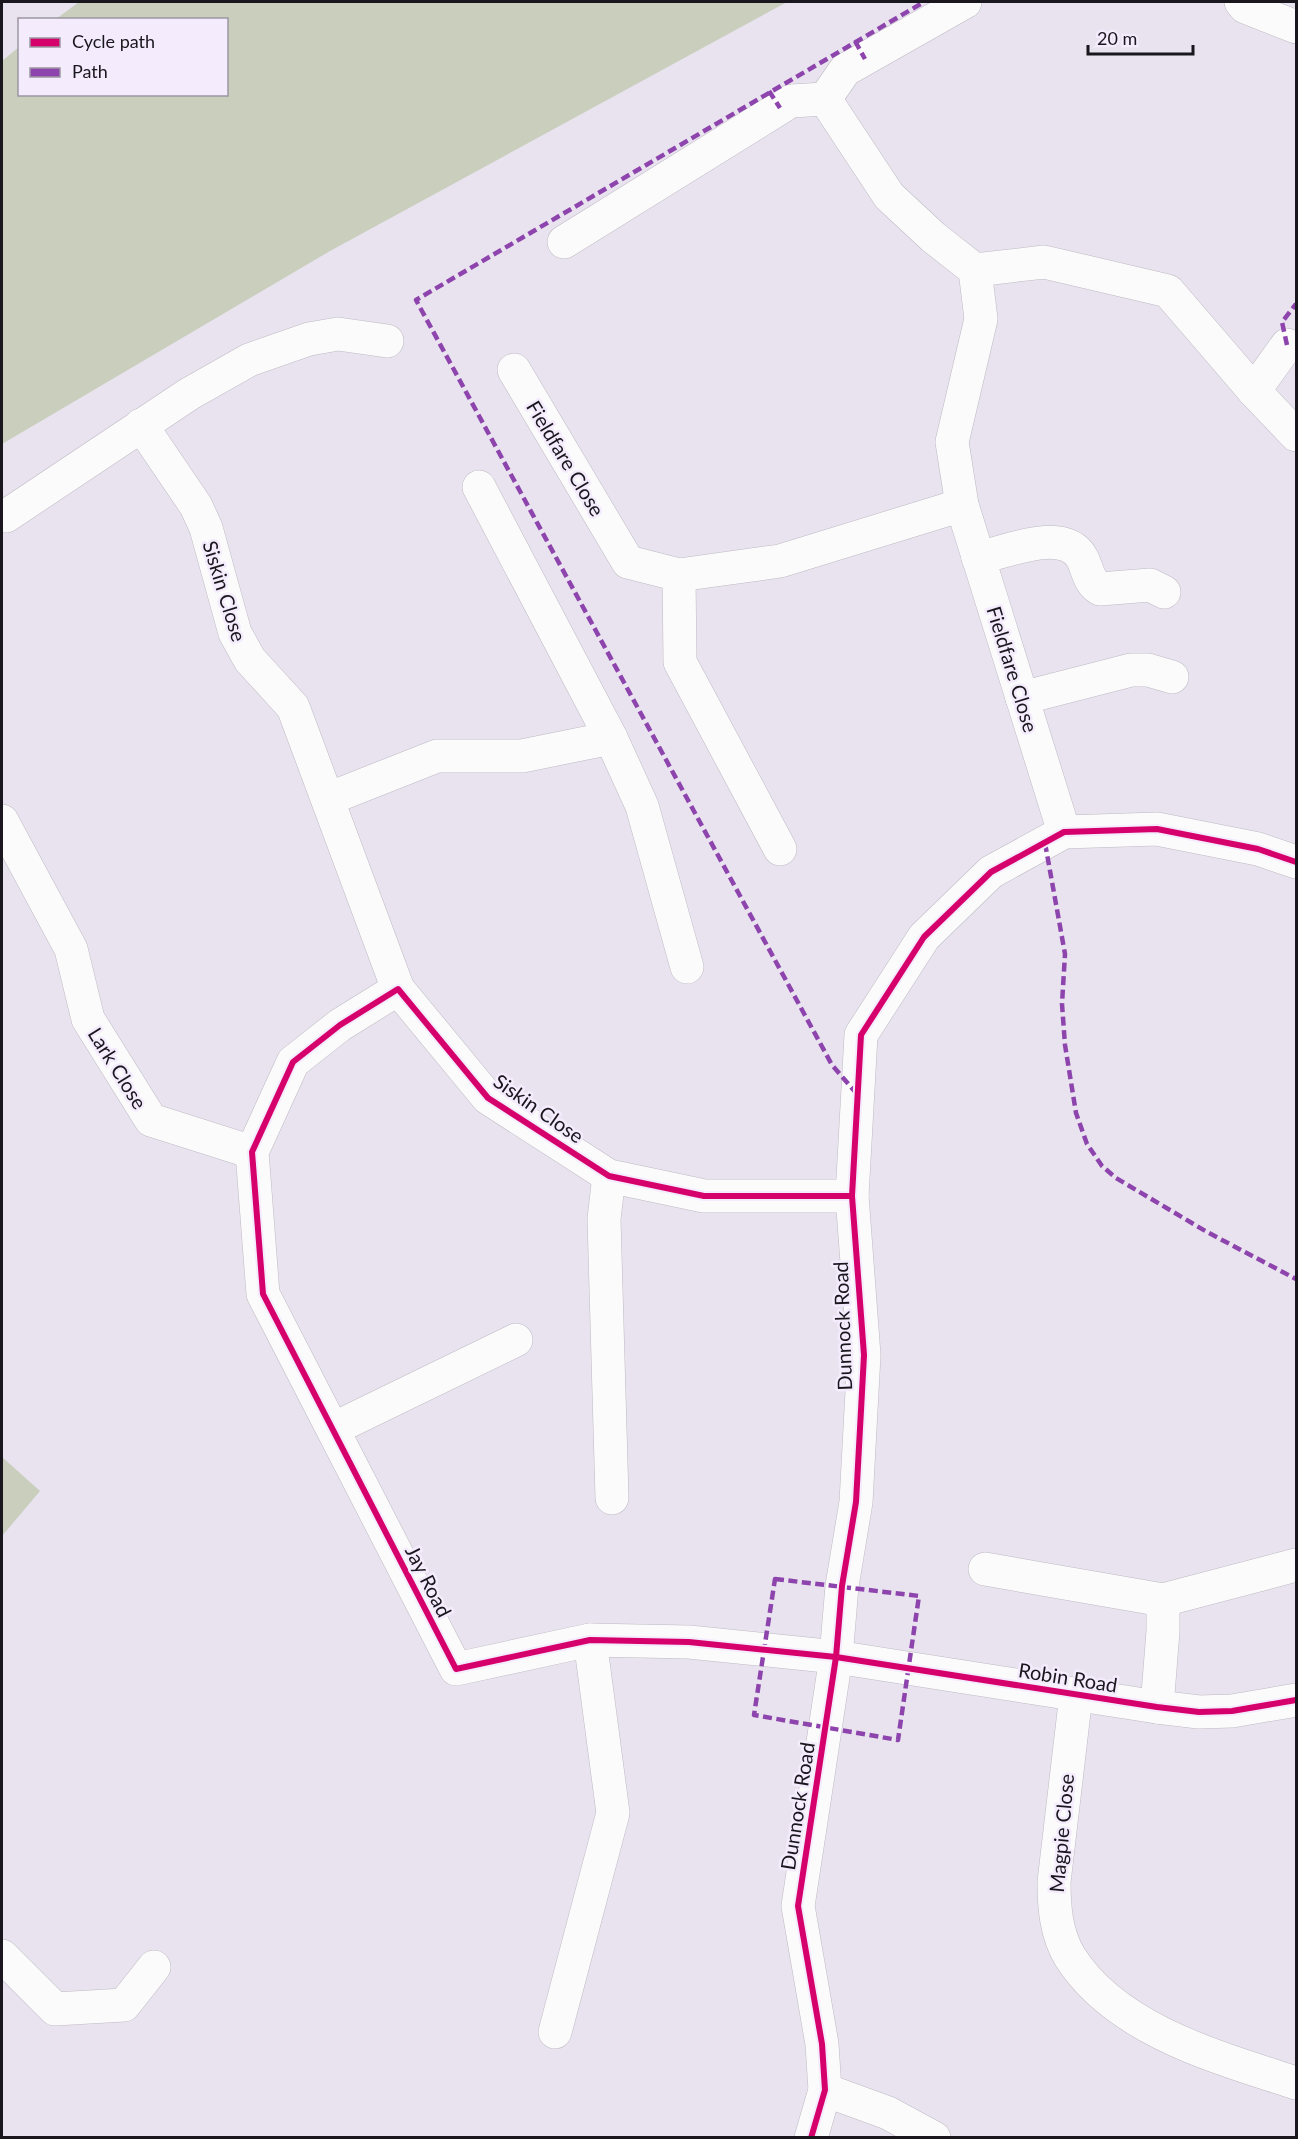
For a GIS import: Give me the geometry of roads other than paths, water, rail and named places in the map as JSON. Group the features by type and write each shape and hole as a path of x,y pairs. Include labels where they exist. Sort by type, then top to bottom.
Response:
{"street":[{"path":"825,99 845,70 965,2"},
{"path":"1241,2 1245,7 1296,27"},
{"path":"564,242 791,101 825,99"},
{"path":"825,99 889,196 933,237 975,270 1044,262 1168,291 1254,391 1296,435"},
{"name":"Fieldfare Close","path":"975,270 981,319 952,442 962,505 1064,832"},
{"path":"6,516 189,394 249,360 309,339 338,334 387,341"},
{"path":"1254,391 1287,345"},
{"name":"Fieldfare Close","path":"518,377 628,562 679,575 780,561 962,505"},
{"name":"Siskin Close","path":"141,425 196,506 217,558 235,633 250,660 293,707 398,989 488,1098 609,1176 704,1196 852,1196"},
{"path":"479,487 611,738 642,806 687,967"},
{"path":"978,558 1045,542 1062,542 1073,547 1082,557 1092,585 1100,589 1150,585 1164,592"},
{"path":"679,575 680,662 780,849"},
{"path":"1022,698 1131,670 1148,670 1172,677"},
{"path":"327,799 437,756 522,756 611,738"},
{"name":"Lark Close","path":"2,821 71,949 88,1019 151,1120 252,1152"},
{"name":"Dunnock Road","path":"811,2138 825,2090 822,2044 798,1906 836,1657 842,1586 856,1502 864,1355 852,1196 861,1035 924,937 991,872 1064,832 1157,829 1258,849 1296,862"},
{"path":"252,1152 293,1062 340,1025 398,989"},
{"name":"Jay Road","path":"252,1152 262,1294 456,1669 590,1640 689,1642 836,1657"},
{"path":"609,1176 604,1219 612,1498"},
{"path":"333,1429 516,1341"},
{"path":"985,1569 1163,1600 1296,1565"},
{"path":"1157,1707 1163,1600"},
{"path":"555,2032 613,1813 590,1640"},
{"name":"Robin Road","path":"836,1657 1199,1712 1232,1711 1296,1700"},
{"name":"Magpie Close","path":"1076,1695 1054,1882 1055,1913 1069,1956 1085,1976 1109,1998 1155,2030 1206,2053 1296,2083"},
{"path":"2,1956 55,2009 124,2005 154,1967"},
{"path":"825,2090 888,2113 934,2138"}]}
